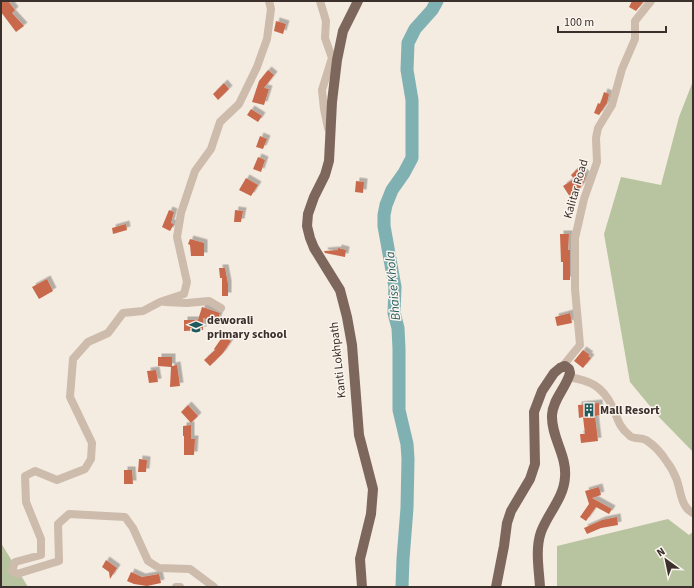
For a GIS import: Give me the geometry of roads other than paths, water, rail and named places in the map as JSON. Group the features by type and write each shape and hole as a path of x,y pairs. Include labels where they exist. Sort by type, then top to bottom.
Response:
{"main road":[{"name":"Kanti Lokhpath","path":"358,1 343,31 337,60 332,102 330,161 314,197 308,214 307,226 314,248 340,290 352,345 359,435 373,489 371,514 360,559 362,587"},
{"path":"496,587 507,523 511,511 530,479 535,464 534,412 546,385 554,373 562,366 565,366 569,369 569,377 555,402 552,414 555,434 566,467 565,478 563,490 540,534 538,555 540,587"}],"street":[{"path":"214,587 190,569 159,568 148,561 133,528 125,517 69,514 58,524 59,561 17,574 12,571 15,562 40,555 41,539 26,502 25,476 35,471 57,480 85,469 91,459 92,443 70,397 73,359 88,342 108,334 123,313 143,311 160,302 184,294 187,282 176,237 181,213 195,171 211,149 220,122 239,104 257,68 268,39 271,9 269,1"},
{"path":"320,1 326,21 326,38 332,58 322,90 324,108 331,138"},
{"name":"Kalitar Road","path":"562,366 580,345 575,289 575,238 584,199 597,162 596,138 598,128 612,105 622,69 635,40 635,21 651,1"},
{"path":"160,302 187,303 209,301 222,308"},
{"path":"569,377 586,380 600,388 612,406 621,428 631,437 645,440 655,448 667,462 677,478 683,502 693,513"}],"waterway":[{"name":"Bhaise Khola","path":"402,587 407,508 408,459 407,444 399,410 399,349 398,328 394,313 395,287 384,226 384,215 392,190 412,158 412,100 407,70 408,43 415,29 432,10 437,1"}],"place":[{"name":"deworali primary school","path":"196,327"},
{"name":"Mall Resort","path":"589,410"}]}
